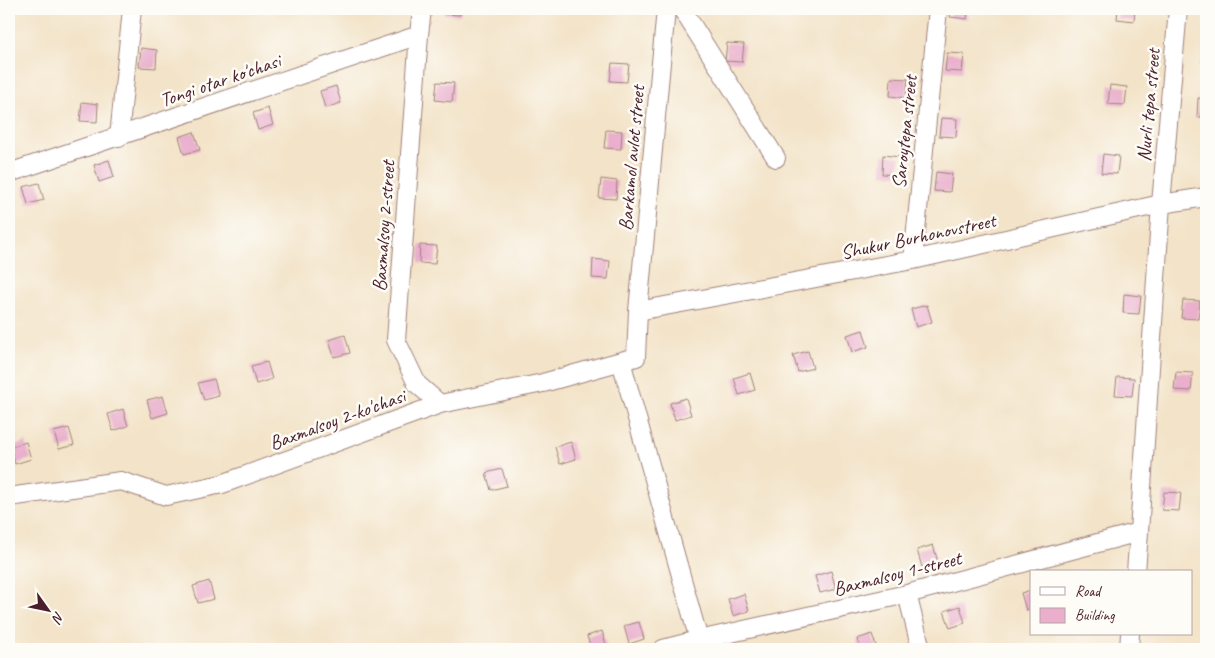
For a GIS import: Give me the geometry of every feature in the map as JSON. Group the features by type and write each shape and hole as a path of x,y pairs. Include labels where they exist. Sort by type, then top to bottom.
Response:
{"street":[{"path":"119,137 132,9"},
{"path":"419,36 422,9"},
{"name":"Barkamol avlot street","path":"638,312 666,9"},
{"path":"682,9 776,158"},
{"name":"Saroytepa street","path":"913,260 938,9"},
{"name":"Nurli tepa street","path":"1161,204 1178,9"},
{"name":"Tongi otar ko'chasi","path":"9,173 419,36"},
{"name":"Baxmalsoy 2-street","path":"419,36 396,340 417,384 440,404"},
{"name":"Shukur Burhonovstreet","path":"638,312 913,260 1161,204 1206,197"},
{"path":"1136,570 1161,204"},
{"name":"Baxmalsoy 2-ko'chasi","path":"9,497 121,481 166,496 222,484 440,404 544,383 636,357 638,312"},
{"path":"620,361 694,644"},
{"name":"Baxmalsoy 1-street","path":"664,649 694,644 907,594 1139,532"},
{"path":"907,594 922,649"},
{"path":"1129,649 1130,636"}],"building":[{"path":"91,9 108,9 107,12 91,11"},
{"path":"445,9 461,9 460,15 444,14"},
{"path":"731,9 747,9 747,13 730,12"},
{"path":"951,9 968,9 967,19 950,17"},
{"path":"1118,9 1135,9 1134,21 1117,19"},
{"path":"727,43 744,44 742,62 725,61"},
{"path":"1204,44 1206,44 1206,63 1202,62"},
{"path":"141,48 157,50 156,68 139,67"},
{"path":"947,53 964,54 962,72 945,71"},
{"path":"612,63 629,64 627,82 610,81"},
{"path":"891,78 908,79 906,98 890,96"},
{"path":"437,82 454,83 452,102 435,100"},
{"path":"1110,85 1127,87 1125,105 1108,104"},
{"path":"336,86 341,103 325,108 320,91"},
{"path":"1198,98 1206,99 1206,117 1197,117"},
{"path":"82,102 98,104 97,122 80,121"},
{"path":"268,108 273,125 258,130 253,113"},
{"path":"941,118 957,119 956,137 939,136"},
{"path":"606,130 622,131 621,149 604,148"},
{"path":"194,132 200,150 184,154 179,137"},
{"path":"1103,154 1119,156 1117,174 1101,173"},
{"path":"883,155 900,157 898,175 882,174"},
{"path":"109,160 114,177 99,182 94,165"},
{"path":"936,172 952,174 950,192 934,191"},
{"path":"601,179 617,181 616,199 599,198"},
{"path":"39,183 44,200 28,204 23,187"},
{"path":"420,245 437,246 435,264 419,263"},
{"path":"593,259 610,261 608,279 592,278"},
{"path":"1124,294 1141,296 1139,314 1123,313"},
{"path":"1183,300 1200,301 1198,319 1181,318"},
{"path":"927,305 932,322 916,327 911,309"},
{"path":"863,330 868,347 852,352 847,335"},
{"path":"345,335 350,353 334,357 329,340"},
{"path":"808,351 813,368 798,372 793,355"},
{"path":"267,362 272,379 256,384 251,366"},
{"path":"1176,372 1193,373 1191,391 1174,390"},
{"path":"750,373 755,390 739,395 734,378"},
{"path":"1117,377 1134,378 1132,396 1115,395"},
{"path":"214,379 219,396 204,400 198,383"},
{"path":"163,396 168,413 152,418 147,400"},
{"path":"686,398 691,415 675,420 670,403"},
{"path":"123,409 128,426 113,431 108,414"},
{"path":"69,428 74,445 59,449 54,432"},
{"path":"26,442 31,459 15,464 10,447"},
{"path":"571,442 576,459 560,464 555,447"},
{"path":"502,469 507,486 491,490 486,473"},
{"path":"1164,492 1181,493 1179,511 1162,510"},
{"path":"933,545 938,562 922,567 917,550"},
{"path":"831,571 836,589 820,593 815,576"},
{"path":"209,581 214,599 198,603 193,586"},
{"path":"1030,590 1030,609 1026,610 1021,593"},
{"path":"744,594 749,611 733,616 728,599"},
{"path":"960,606 965,623 950,628 944,611"},
{"path":"639,622 644,639 629,644 624,626"},
{"path":"602,631 607,648 591,649 587,636"},
{"path":"872,634 877,649 860,649 857,639"},
{"path":"1149,646 1166,648 1166,649 1149,649"}]}
